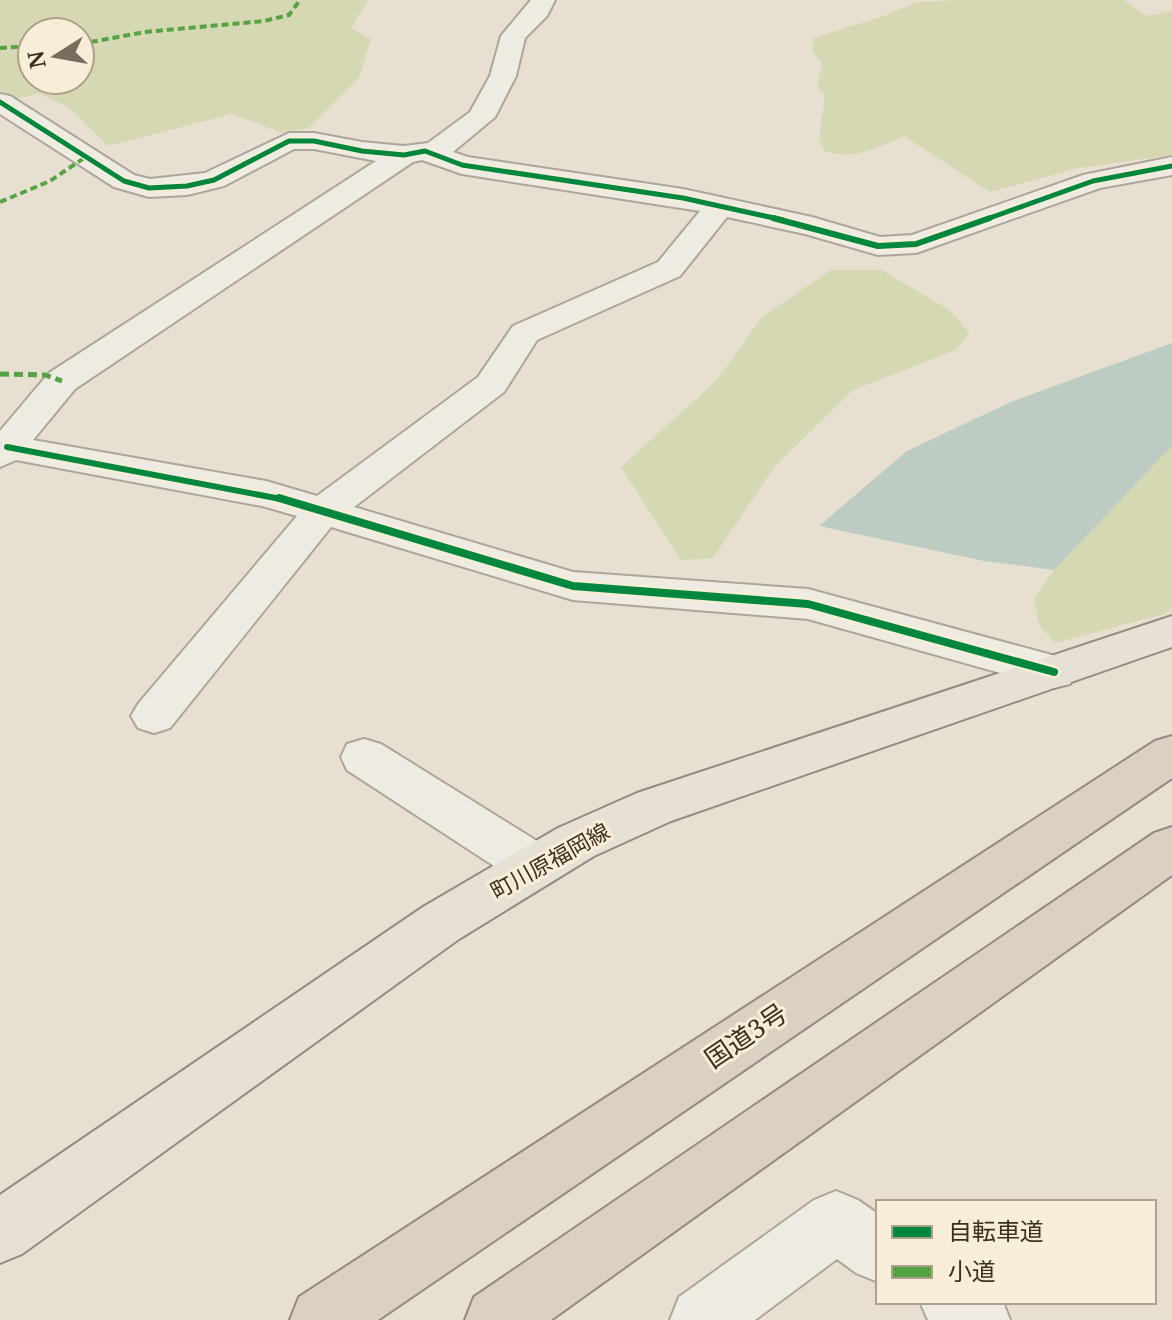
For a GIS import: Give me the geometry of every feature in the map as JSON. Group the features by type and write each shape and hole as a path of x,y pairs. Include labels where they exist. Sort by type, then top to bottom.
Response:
{"highway":[{"name":"国道3号","path":"322,1320 1172,754"},
{"path":"497,1320 1172,848"}],"main road":[{"name":"町川原福岡線","path":"0,1232 441,923 576,842 654,807 1172,631"}],"street":[{"path":"4,451 62,381 481,117 503,76 513,36 538,11 543,0"},
{"path":"0,102 124,181 149,188 187,186 214,180 289,141 314,141 362,151 418,154 462,165 719,205 812,226 878,246 916,244 1093,181 1172,166"},
{"path":"154,716 322,512 491,384 525,333 669,269 719,205"},
{"path":"4,451 266,494 573,586 808,604 1054,672"},
{"path":"364,757 535,866"},
{"path":"702,1320 836,1222 876,1250"},
{"path":"955,1304 978,1320"}],"green space":[{"path":"0,0 368,0 351,28 371,39 359,78 309,128 282,133 232,114 108,146 68,107 44,96 96,96 96,16 16,16 16,96 28,96 0,104"},
{"path":"1124,0 1147,16 1172,11 1172,155 1079,168 990,192 904,136 855,154 824,151 819,139 825,95 817,88 822,64 812,50 814,38 917,2"},
{"path":"831,270 882,270 951,311 969,333 956,350 853,390 775,466 713,558 681,560 621,467 717,380 762,317"},
{"path":"1172,446 1172,609 1164,614 1055,643 1039,625 1034,598 1054,570"}],"shaded area":[{"path":"1172,343 1172,446 1054,570 984,561 819,526 907,451 1013,401"}],"marked path":[{"path":"96,41 145,32 264,21 289,15 300,0"},
{"path":"0,48 16,47"},
{"path":"0,202 50,181 87,156"},
{"path":"0,374 45,375 62,381"}],"cycle path":[{"path":"0,102 124,181 149,188 187,186 214,180 289,141 314,141 362,151 404,155 425,151 462,165 683,198 812,226 878,246 916,244 1093,181 1172,166"},
{"path":"7,447 266,494 573,586 808,604 1054,672"}]}
